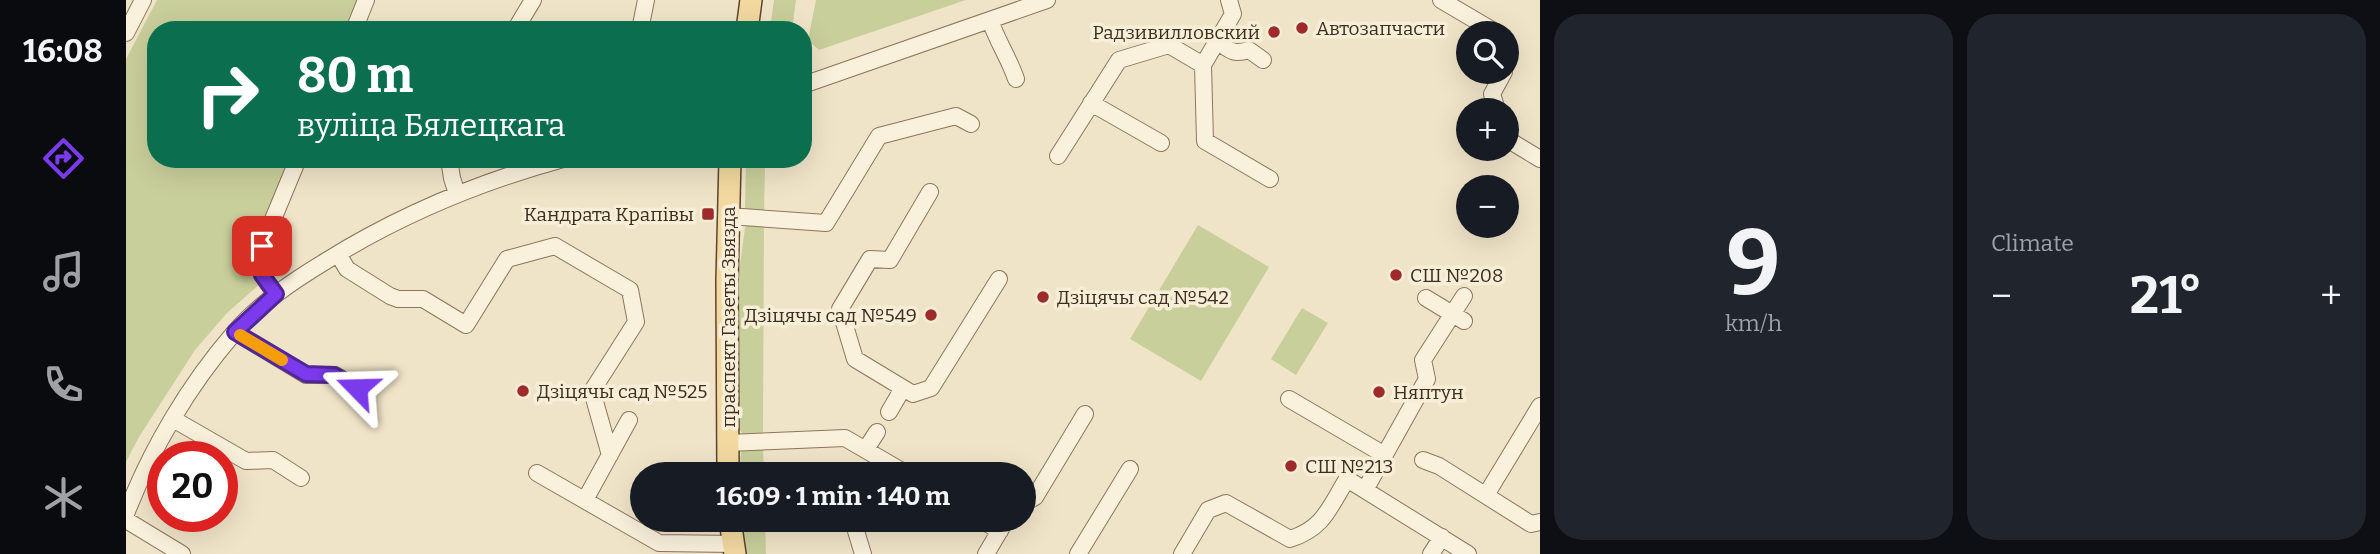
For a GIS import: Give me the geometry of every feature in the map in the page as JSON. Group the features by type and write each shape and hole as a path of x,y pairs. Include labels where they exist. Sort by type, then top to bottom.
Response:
{"main road":[{"path":"749,21 751,0"},
{"name":"праспект Газеты Звязда","path":"728,462 730,168"}],"street":[{"path":"126,33 143,0"},
{"path":"358,21 366,0"},
{"path":"520,21 533,0"},
{"path":"642,21 646,0"},
{"path":"812,81 1047,0"},
{"path":"1228,0 1233,14 1203,65 1205,141 1270,180"},
{"path":"1441,0 1477,21"},
{"path":"990,20 997,40 1009,57 1016,79"},
{"path":"1217,41 1238,54 1249,50 1263,61"},
{"path":"1058,156 1119,60 1169,45 1203,65"},
{"path":"1091,103 1161,143"},
{"path":"728,216 826,223 879,136 956,116 971,124"},
{"path":"1519,146 1540,159"},
{"path":"276,294 262,275 262,246 294,168"},
{"path":"450,168 457,194"},
{"path":"126,514 142,476 173,419 204,372 235,332 276,294 394,222 457,194 536,168"},
{"path":"930,192 890,260 870,259 840,309 855,359 913,394 931,388 999,279"},
{"path":"338,254 347,269 390,296 398,299 423,299 466,325 506,259 555,246 630,290 636,322 592,391 610,455"},
{"path":"1364,490 1427,379 1423,360 1458,317 1464,296"},
{"path":"1426,299 1458,317"},
{"path":"235,332 306,374 334,375 357,388"},
{"path":"889,412 902,388"},
{"path":"1289,399 1383,454"},
{"path":"1486,495 1540,406"},
{"path":"1036,495 1085,414"},
{"path":"173,419 246,461 272,460 301,478"},
{"path":"585,500 629,420"},
{"path":"866,449 877,432"},
{"path":"728,443 845,438 884,462"},
{"path":"1423,460 1439,466 1531,524 1540,523"},
{"path":"1078,554 1130,469"},
{"path":"537,473 585,500 655,549 731,549"},
{"path":"1182,554 1208,510 1226,503 1290,539 1307,534 1320,524 1347,479 1468,554"},
{"path":"126,520 182,554"},
{"path":"856,532 863,554"},
{"path":"986,554 999,532"},
{"path":"1431,554 1442,537"}],"green space":[{"path":"157,0 358,0 349,21 147,21 147,168 289,168 261,283 227,313 195,350 126,462 126,59"},
{"path":"774,0 796,0 793,21 771,21"},
{"path":"816,0 966,0 819,50 812,44 812,21"},
{"path":"746,168 765,168 764,215 745,209"},
{"path":"764,223 763,438 745,437 739,429 738,279 745,228 747,225"},
{"path":"1198,225 1269,267 1201,381 1130,339"},
{"path":"1302,308 1328,323 1296,375 1271,359"},
{"path":"763,446 764,462 740,462 744,449"},
{"path":"741,532 765,532 766,554 740,554"}],"slow traffic":[{"path":"240,335 282,360"}],"place":[{"name":"Автозапчасти","path":"1302,28"},
{"name":"Радзивилловский","path":"1274,32"},
{"name":"Кандрата Крапівы","path":"708,214"},
{"name":"СШ №208","path":"1396,275"},
{"name":"Дзіцячы сад №542","path":"1043,297"},
{"name":"Дзіцячы сад №549","path":"931,315"},
{"name":"Дзіцячы сад №525","path":"523,391"},
{"name":"Няптун","path":"1379,392"},
{"name":"СШ №213","path":"1291,466"}],"route":[{"path":"262,246 262,275 276,294 235,332 306,374 334,375 357,388"}]}
